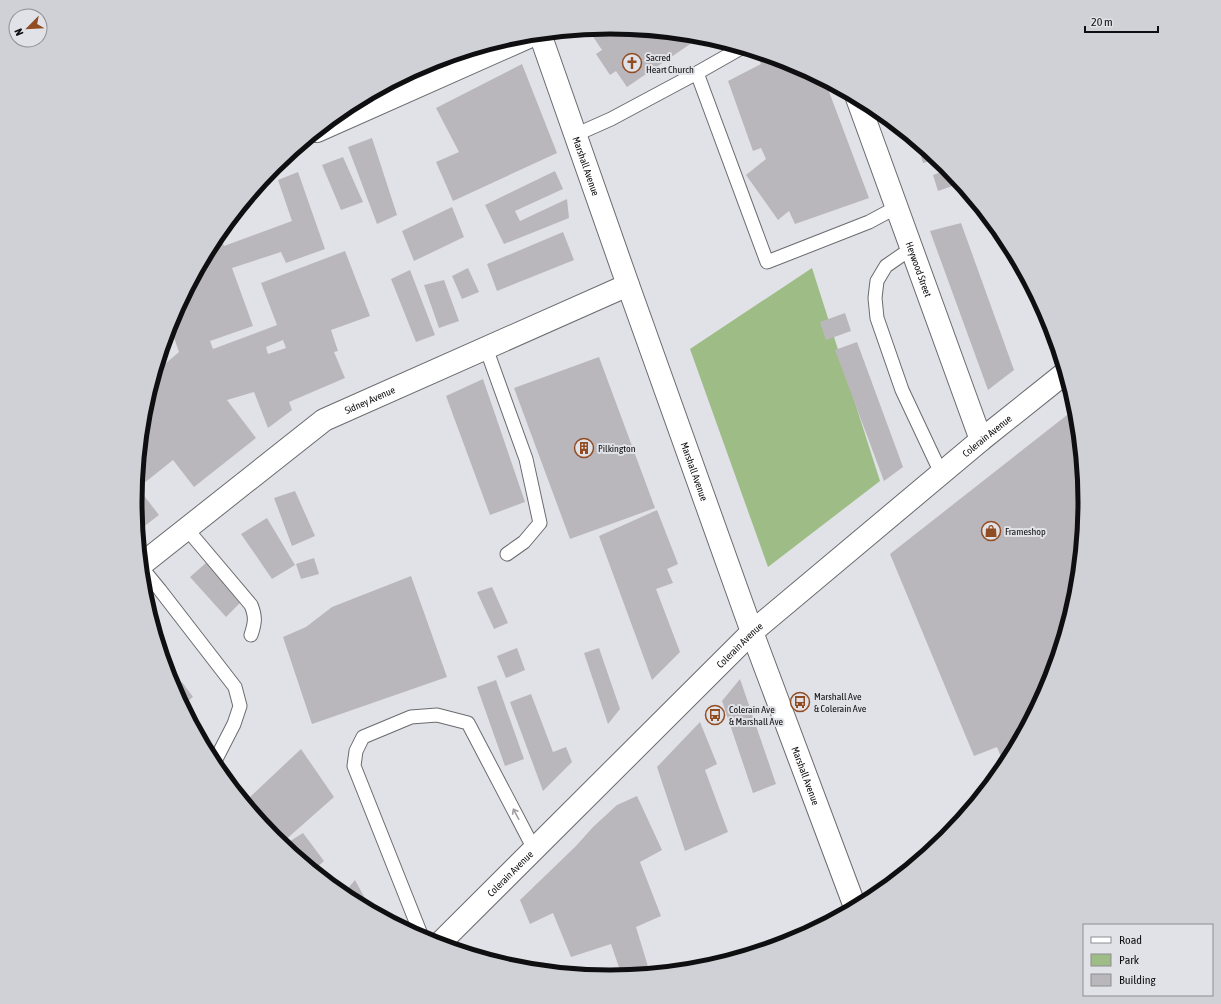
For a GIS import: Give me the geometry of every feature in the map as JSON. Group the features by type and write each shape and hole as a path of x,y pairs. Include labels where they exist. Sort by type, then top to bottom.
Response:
{"street":[{"name":"Marshall Avenue","path":"542,39 752,632 853,902"},
{"path":"339,121 511,45"},
{"name":"Heywood Street","path":"860,107 981,440"},
{"name":"Sidney Avenue","path":"147,560 324,420 628,285"},
{"name":"Colerain Avenue","path":"444,939 752,632 981,440 1062,377"}],"lane":[{"path":"575,135 611,119 736,51"},
{"path":"697,73 767,262 869,222 897,207"},
{"path":"912,248 886,266 877,281 875,298 877,318 902,390 941,473"},
{"path":"486,348 526,459 540,524 524,542 507,554"},
{"path":"186,528 251,605 255,615 250,635"},
{"path":"149,576 235,687 240,706 234,724 217,756"},
{"path":"419,928 354,766 356,751 363,737 411,717 437,714 468,723 534,849"}],"green space":[{"path":"812,268 880,481 768,567 690,349"}],"building":[{"name":"Sacred Heart Church","path":"592,35 641,35 694,42 627,87 616,71 610,75 596,54 602,50"},
{"path":"758,58 790,70 828,88 869,198 795,224 789,211 778,220 746,175 766,159 761,148 753,151 728,81 761,64"},
{"path":"522,64 557,153 453,201 436,162 459,152 436,108"},
{"path":"372,138 397,215 377,224 348,147"},
{"path":"919,150 930,161 923,163"},
{"path":"343,157 363,202 341,210 322,165"},
{"path":"555,171 563,189 515,211 520,221 567,199 569,218 504,244 485,205"},
{"path":"298,172 325,249 286,263 281,252 232,268 253,326 210,341 213,349 277,325 261,283 345,251 370,316 331,330 338,351 334,352 345,378 289,402 292,410 268,428 254,392 227,400 256,438 194,487 173,460 143,484 151,411 158,381 163,366 179,352 173,336 205,268 222,241 224,246 292,221 278,180","holes":["283,340 286,348 268,354 266,347"]},
{"path":"942,172 955,185 938,191 933,175"},
{"path":"452,207 464,237 414,261 402,231"},
{"path":"961,223 1014,370 988,390 930,231"},
{"path":"563,232 574,260 497,291 487,264"},
{"path":"468,268 479,292 462,299 452,276"},
{"path":"410,270 435,335 416,342 391,279"},
{"path":"444,280 459,321 439,328 424,285"},
{"path":"845,313 851,331 826,340 820,322"},
{"path":"857,342 903,467 884,481 835,350"},
{"name":"Pilkington","path":"599,357 655,508 570,539 514,388"},
{"path":"483,379 525,502 490,515 446,396"},
{"path":"1070,413 1077,471 1078,502 1077,533 1070,593 1063,623 1043,681 1016,736 1004,756 1001,757 997,747 974,756 890,554"},
{"path":"295,491 315,536 292,546 274,498"},
{"path":"143,494 159,515 144,527"},
{"path":"657,510 678,564 667,569 673,583 656,589 680,652 652,680 599,536"},
{"path":"267,518 295,565 272,579 241,534"},
{"path":"314,558 319,574 301,579 296,564"},
{"path":"207,562 240,603 226,617 190,577"},
{"path":"411,576 447,677 312,724 283,637 306,627 332,607"},
{"path":"492,587 508,623 494,629 477,592"},
{"path":"517,648 525,670 506,678 497,656"},
{"path":"599,648 620,709 608,724 584,653"},
{"path":"740,679 776,784 753,793 722,701"},
{"path":"496,680 524,759 505,766 477,687"},
{"path":"182,682 193,697 187,701 179,684"},
{"path":"531,694 553,752 566,747 572,762 543,791 510,702"},
{"path":"700,722 717,764 705,770 728,832 685,851 657,767"},
{"path":"301,749 334,797 286,839 264,817 250,797"},
{"path":"637,796 662,850 640,862 661,916 636,927 649,968 620,970 611,944 571,957 553,913 530,924 520,900 617,805"},
{"path":"303,833 324,861 318,867 289,842"},
{"path":"355,880 367,901 350,891 347,889"}],"place":[{"name":"Sacred Heart Church","path":"632,63"},
{"name":"Pilkington","path":"584,448"},
{"name":"Frameshop","path":"991,531"},
{"name":"Marshall Ave & Colerain Ave","path":"800,702"},
{"name":"Colerain Ave & Marshall Ave","path":"715,715"}]}
